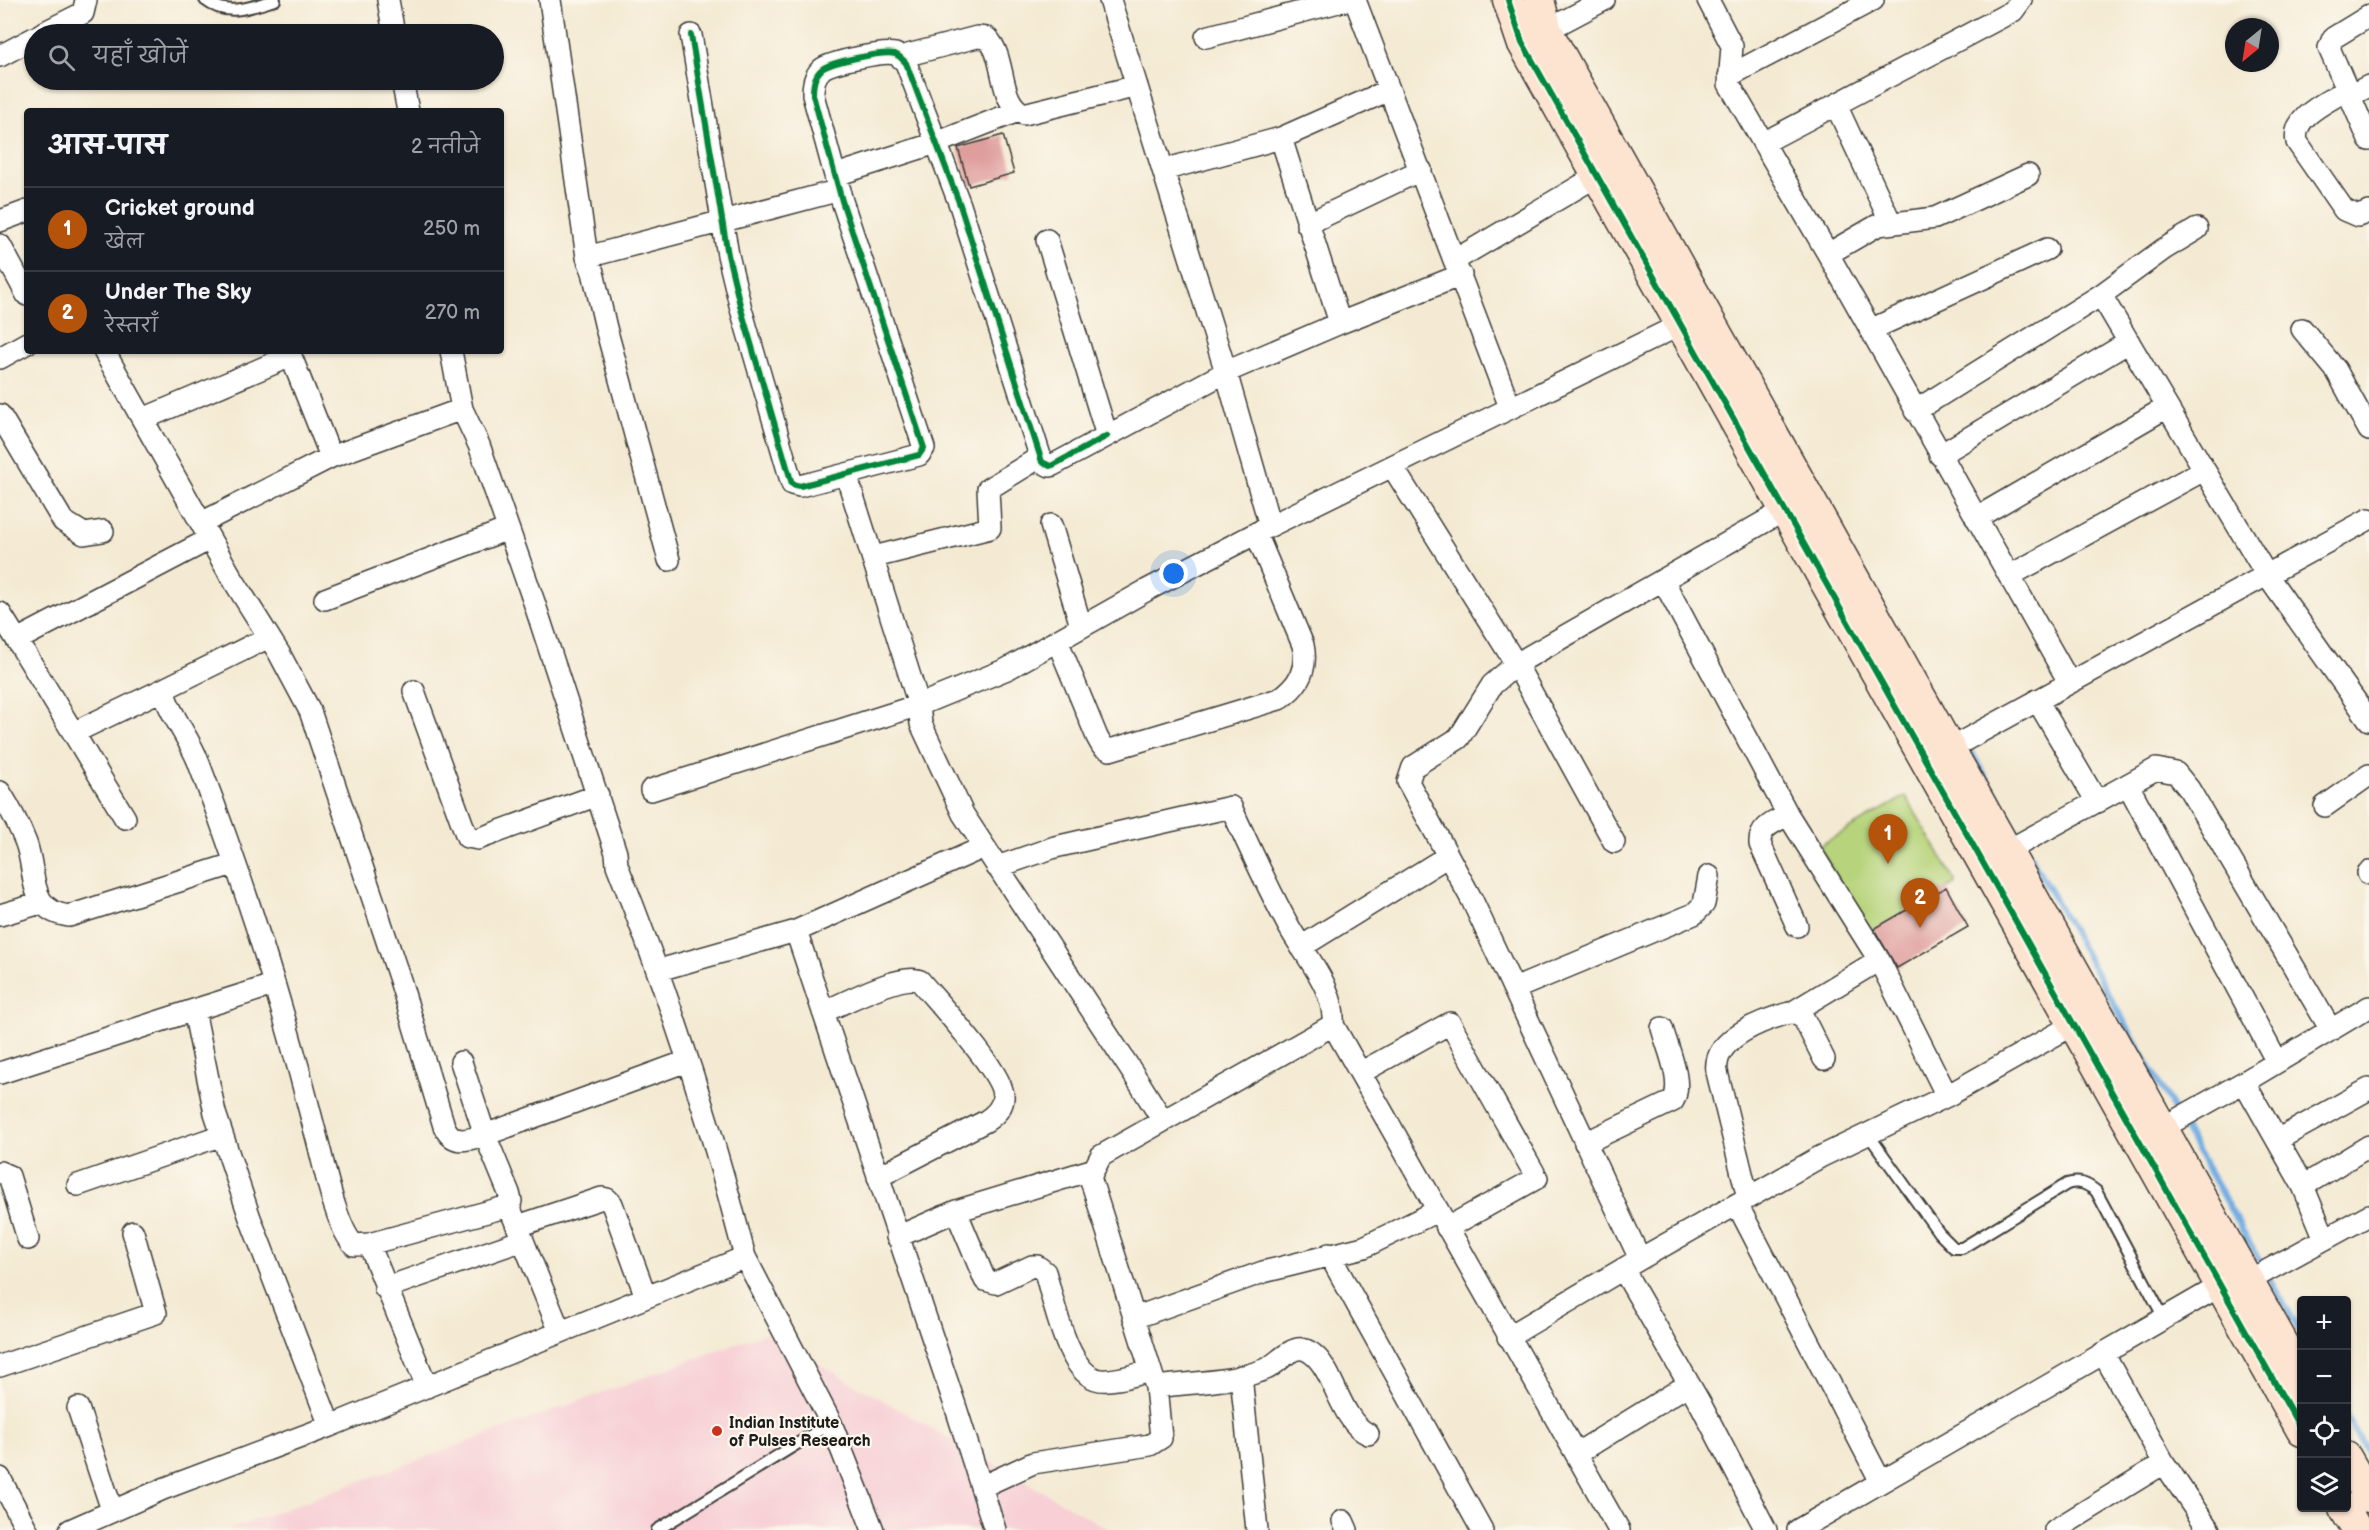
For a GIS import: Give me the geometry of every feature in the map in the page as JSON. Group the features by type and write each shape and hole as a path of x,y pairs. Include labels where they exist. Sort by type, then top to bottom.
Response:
{"street":[{"path":"61,24 83,13 86,0"},
{"path":"388,0 392,24"},
{"path":"550,0 587,257 669,560"},
{"path":"1057,640 1097,737 1102,746 1110,750 1279,699 1291,692 1300,678 1306,660 1303,645 1263,530 1226,372 1110,0"},
{"path":"1206,37 1346,0"},
{"path":"1354,0 1510,407"},
{"path":"1508,0 1535,36 1694,318 2007,851 2085,1018 2162,1128 2297,1422"},
{"path":"1539,0 1535,36 1597,176 1694,318 1785,510 2085,1018 2234,1283 2297,1371"},
{"path":"1535,36 1604,0"},
{"path":"1708,0 1732,46 1729,84 1828,254 2069,682"},
{"path":"1729,76 1873,0"},
{"path":"1763,143 2016,9 2021,0"},
{"path":"2369,16 2339,33 2331,42 2330,53 2369,140"},
{"path":"691,35 741,309 790,481 800,486 919,455 924,448 838,183 813,95 814,81 822,69 834,64 882,54 900,57 977,37 987,38 995,47 1009,98 1018,111"},
{"path":"0,56 24,43"},
{"path":"900,57 906,63 960,205 1040,457 1046,465 1053,465 1226,372 1340,323 1458,268 1597,176"},
{"path":"587,257 723,220 838,183 1018,111 1031,114 1137,86"},
{"path":"2369,86 2347,93 2301,120 2295,134 2296,142 2343,210 2358,216 2369,212"},
{"path":"404,90 407,108"},
{"path":"1163,170 1281,138 1387,91"},
{"path":"1836,105 1891,223"},
{"path":"1281,138 1340,323"},
{"path":"1307,224 1421,170"},
{"path":"1828,254 1868,230 1891,223 1935,218 2028,175"},
{"path":"0,221 24,212"},
{"path":"1915,411 2101,295 2164,249 2198,230"},
{"path":"1047,240 1107,436"},
{"path":"0,245 24,289"},
{"path":"1870,330 2047,249"},
{"path":"2101,295 2266,574 2369,720"},
{"path":"651,790 919,705 1007,669 1081,626 1263,530 1694,318"},
{"path":"2302,329 2336,370 2369,430"},
{"path":"1940,454 2129,342"},
{"path":"0,358 24,345"},
{"path":"106,354 269,637 319,732 447,1133 457,1140 484,1135 687,1061"},
{"path":"143,419 288,354"},
{"path":"290,354 331,456"},
{"path":"452,354 462,409 479,445 508,529 598,795 616,853 617,865 659,969 715,1148 745,1257 831,1423 873,1530"},
{"path":"1976,518 2167,407"},
{"path":"18,640 331,456 462,409"},
{"path":"0,415 63,521 84,534 103,531"},
{"path":"874,557 990,528 988,489 1040,457"},
{"path":"1392,466 1516,664 1614,842"},
{"path":"2009,576 2204,470"},
{"path":"846,474 919,705 921,724 963,814 1163,1121"},
{"path":"1766,1530 1689,1384 1631,1264 1585,1143 1514,989 1448,856 1408,782 1410,773 1419,763 1459,738 1492,685 1516,664 1785,510"},
{"path":"1949,749 2369,519"},
{"path":"1051,525 1081,626"},
{"path":"325,599 508,529"},
{"path":"1663,579 1788,815 1879,960 1947,1096"},
{"path":"0,613 75,732 125,818"},
{"path":"75,732 269,637"},
{"path":"166,688 165,696 170,709 197,758 273,985 302,1080 328,1182 346,1233 354,1245 369,1244 509,1206"},
{"path":"414,691 466,837 478,839 598,795"},
{"path":"2037,700 2097,802"},
{"path":"2007,851 2156,769 2176,773 2183,780 2331,1030"},
{"path":"2325,806 2369,775"},
{"path":"2128,785 2277,1062"},
{"path":"0,792 26,844 34,884 41,903 49,912 69,916 233,864"},
{"path":"997,867 1055,847 1231,807 1301,946 1325,988 1334,1011 1333,1024 1508,1338 1576,1454 1614,1528"},
{"path":"1788,815 1765,829 1761,834 1760,844 1797,926"},
{"path":"659,969 796,931 984,847"},
{"path":"1301,946 1448,856"},
{"path":"1514,989 1694,914 1704,904 1708,876"},
{"path":"0,915 41,903"},
{"path":"796,931 994,1530"},
{"path":"1879,960 1793,1012 1739,1034 1728,1041 1718,1056 1717,1072 1742,1201 1881,1482"},
{"path":"823,1012 903,979 915,978 920,981 971,1043 1002,1087 1004,1098 1000,1107 986,1121 878,1177"},
{"path":"0,1073 273,985"},
{"path":"2162,1128 2369,1007"},
{"path":"195,1011 215,1113 222,1135 250,1218 330,1426"},
{"path":"1793,1012 1804,1020 1824,1059"},
{"path":"1508,1338 1742,1201 1868,1134 1947,1096 2085,1018"},
{"path":"1134,1318 1263,1272 1364,1247 1442,1220 1537,1178 1450,1023 1360,1073"},
{"path":"897,1237 956,1211 1091,1170 1101,1156 1333,1024"},
{"path":"1585,1143 1673,1101 1676,1095 1675,1077 1662,1028"},
{"path":"461,1062 484,1135 509,1193 511,1201 509,1206 560,1332"},
{"path":"2244,1082 2303,1186 2325,1239"},
{"path":"2277,1140 2369,1089"},
{"path":"78,1185 222,1135"},
{"path":"2303,1186 2369,1146"},
{"path":"981,1487 1033,1463 1089,1456 1157,1443 1161,1438 1162,1430 1153,1379 1092,1184 1091,1170"},
{"path":"0,1172 9,1176 28,1239"},
{"path":"385,1288 602,1198 608,1199 612,1204 646,1297"},
{"path":"956,1211 985,1280 996,1284 1032,1266 1037,1266 1045,1272 1072,1356 1082,1372 1106,1380 1241,1376 1267,1369 1297,1349 1311,1352 1323,1365 1353,1422 1368,1434"},
{"path":"1798,1530 2164,1318 2369,1215"},
{"path":"0,1366 156,1313 133,1232"},
{"path":"369,1244 385,1288 427,1386"},
{"path":"1329,1254 1482,1530"},
{"path":"70,1530 112,1510 245,1456 330,1426 745,1257"},
{"path":"2103,1353 2164,1463 2209,1530"},
{"path":"1241,1376 1257,1530"},
{"path":"1576,1454 1689,1384"},
{"path":"78,1408 112,1510"},
{"path":"2347,1458 2369,1497"},
{"path":"2059,1529 2164,1463"},
{"path":"0,1478 27,1530"},
{"path":"2346,1512 2357,1530"}],"lane":[{"path":"206,0 225,11 275,0"},
{"path":"1868,1134 1939,1233 1954,1248 1962,1248 2067,1184 2081,1182 2088,1185 2096,1191 2164,1318"},
{"path":"657,1530 831,1423"}],"shaded area":[{"name":"Indian Institute of Pulses Research","path":"765,1333 1110,1530 227,1530"}],"green space":[{"path":"1906,796 1956,883 1869,933 1819,846"}],"building":[{"path":"1003,135 1014,173 969,186 958,148"},
{"path":"1946,887 1968,927 1897,968 1874,929"}],"waterway":[{"path":"1972,753 2297,1327"},
{"path":"2351,1424 2369,1455"}],"cycle path":[{"path":"1508,0 1522,42 2297,1422"},
{"path":"691,35 728,255 741,309 792,484 800,486 919,455 924,448 842,201 813,95 814,81 822,69 846,60 869,56 895,54 906,63 960,205 1042,462 1053,465 1107,436"}],"place":[{"name":"Cricket ground","path":"1888,864"},
{"name":"Under The Sky","path":"1920,928"},
{"name":"Indian Institute of Pulses Research","path":"717,1431"}]}
